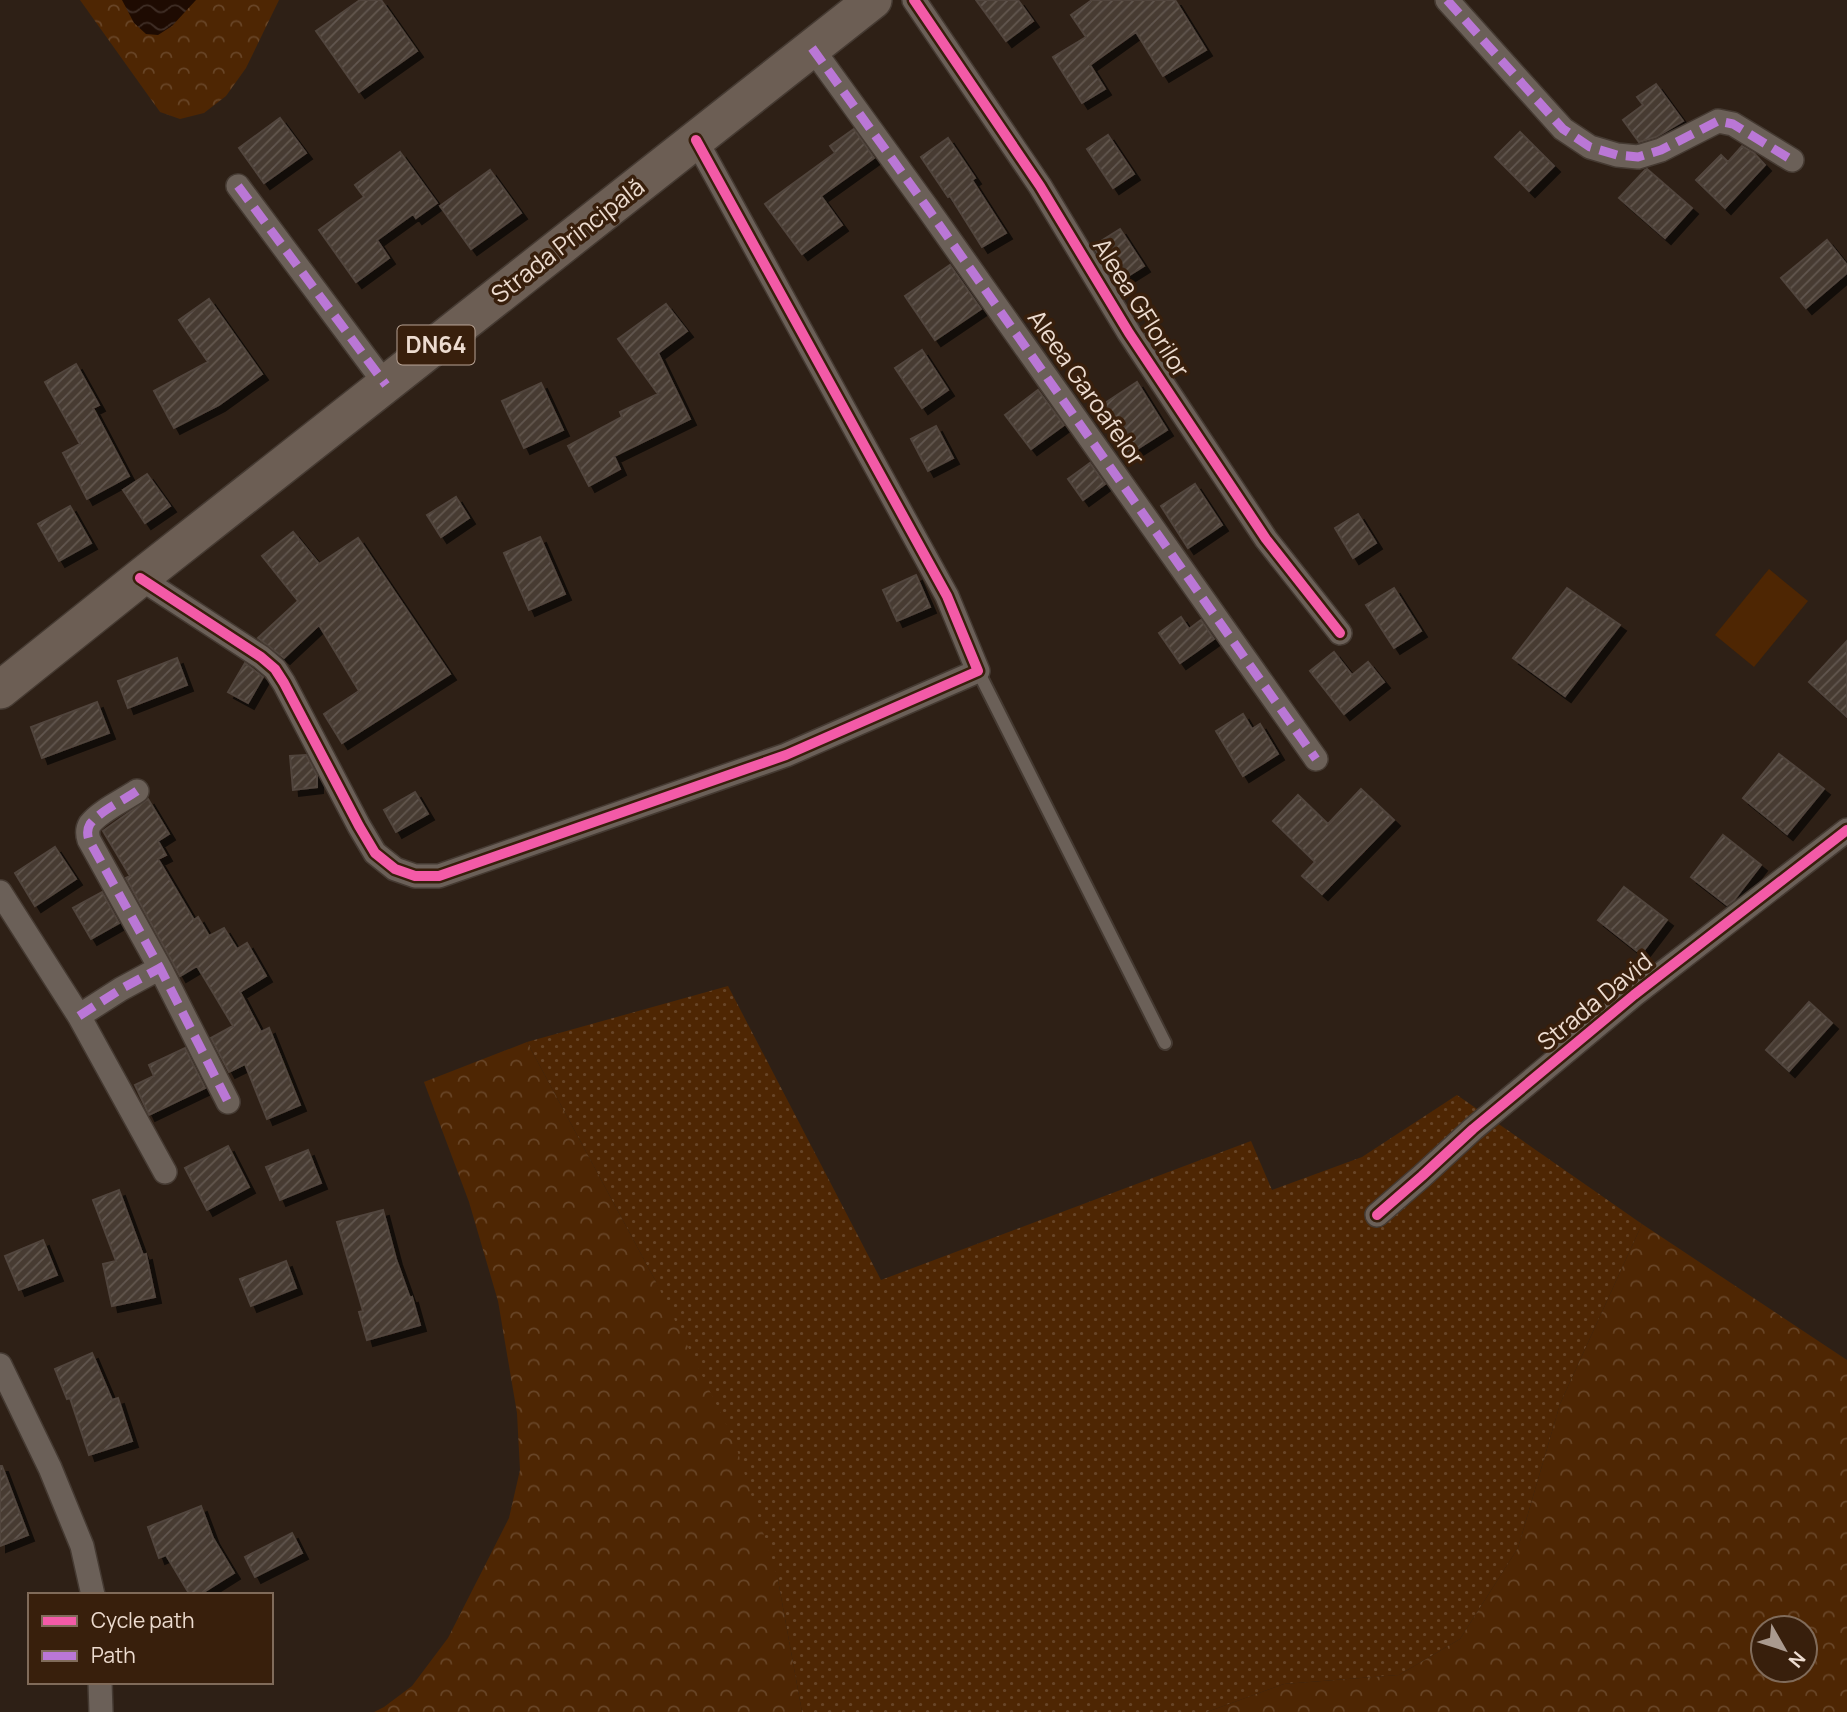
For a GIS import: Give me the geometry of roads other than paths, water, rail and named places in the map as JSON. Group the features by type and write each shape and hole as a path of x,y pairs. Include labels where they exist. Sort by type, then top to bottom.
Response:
{"main road":[{"name":"Strada Principală","path":"0,690 873,0"}],"street":[{"name":"Aleea GFlorilor","path":"914,0 1040,187 1129,333 1266,538 1340,633"},
{"path":"1447,0 1563,129 1590,147 1617,155 1639,157 1661,150 1718,121 1733,124 1792,160"},
{"name":"Aleea Garoafelor","path":"812,48 1316,759"},
{"path":"140,578 261,656 275,669 375,853 395,869 415,876 439,877 786,755 978,671 947,596 696,140"},
{"path":"237,186 386,385"},
{"path":"137,791 90,824 87,833 89,840 160,968 228,1102"},
{"name":"Strada David","path":"1377,1215 1473,1129 1634,995 1847,830"},
{"path":"0,892 79,1016 165,1172"},
{"path":"79,1016 160,968"},
{"path":"0,1365 50,1468 82,1546 93,1593"},
{"path":"100,1684 100,1712"}],"lane":[{"path":"978,671 1165,1044"}],"water":[{"path":"122,0 196,0 172,26 158,35 146,34 134,23"}]}
